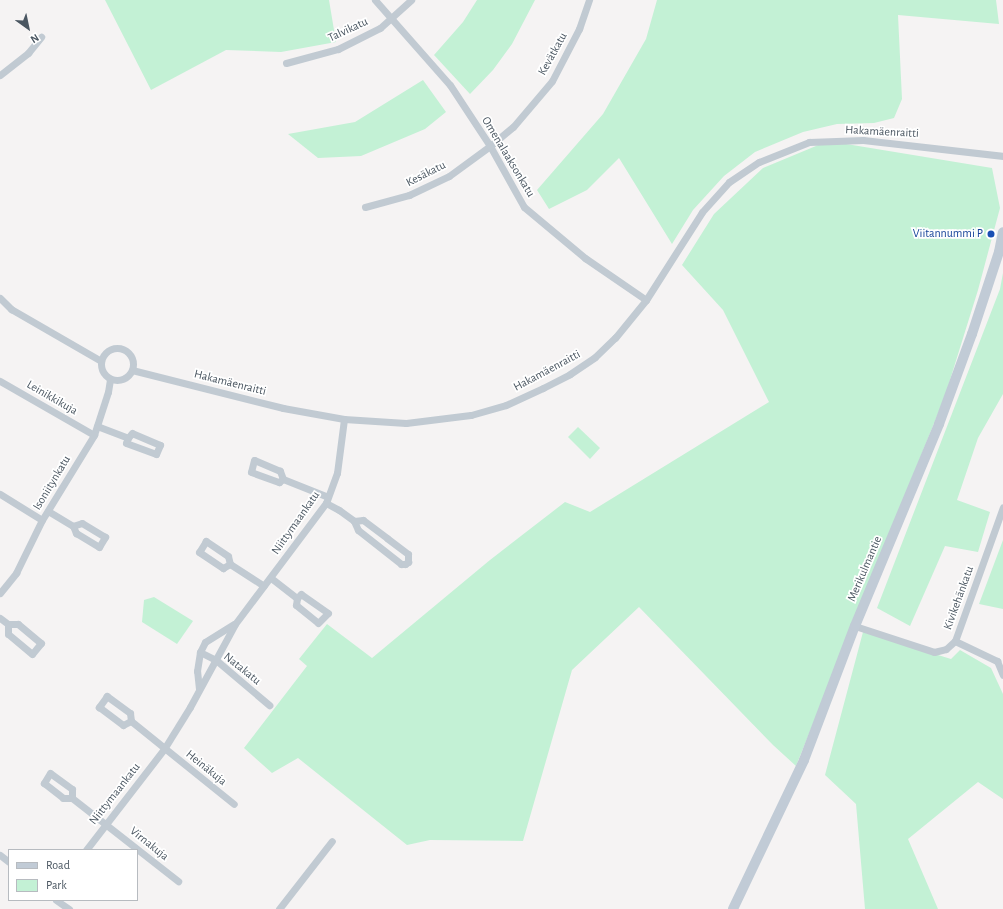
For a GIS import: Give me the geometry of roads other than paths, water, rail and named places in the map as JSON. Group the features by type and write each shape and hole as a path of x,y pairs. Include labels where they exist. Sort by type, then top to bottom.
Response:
{"street":[{"name":"Omenalaaksonkatu","path":"375,0 392,17 450,85 490,146 524,207 585,258 646,300"},
{"name":"Talvikatu","path":"286,63 338,49 380,28 411,0"},
{"name":"Kevätkatu","path":"490,146 513,126 552,81 579,30 589,0"},
{"path":"0,75 28,53 41,37"},
{"name":"Hakamäenraitti","path":"132,370 284,408 344,419 406,423 471,415 506,405 550,384 595,357 615,338 646,300 702,212 729,182 759,162 809,142 863,140 980,152 1003,156"},
{"name":"Kesäkatu","path":"365,207 409,195 449,176 490,146"},
{"name":"Merikulmantie","path":"733,909 804,760 855,626 939,424 1000,252 1003,232"},
{"path":"0,298 11,309 101,360"},
{"path":"121,349 129,355 132,370 120,380 110,378 102,371 101,360 107,352 121,349"},
{"name":"Isoniitynkatu","path":"0,592 16,573 42,520 94,435 108,392 110,378"},
{"name":"Leinikkikuja","path":"0,381 94,435"},
{"name":"Niittymaankatu","path":"87,849 164,749 216,660 234,624 271,578 327,500 338,473 344,419"},
{"path":"97,426 128,438"},
{"path":"283,479 327,500 354,521 358,530 401,564 408,562 408,554 387,538 363,520 354,521"},
{"path":"0,494 42,520"},
{"name":"Kivikehänkatu","path":"855,626 934,652 946,649 955,641 1003,508"},
{"path":"48,510 73,526"},
{"path":"379,547 387,538"},
{"path":"230,564 264,586"},
{"path":"271,578 297,598"},
{"path":"0,618 8,624 18,624 41,643 32,654 8,634 8,624"},
{"name":"Niittymaankatu","path":"200,652 205,642 234,624"},
{"path":"955,641 997,661 1003,675"},
{"path":"199,689 197,671 200,652"},
{"name":"Natakatu","path":"200,652 216,660 270,705"},
{"name":"Heinäkuja","path":"131,721 123,725 99,707 107,696 130,713 131,721 234,804"},
{"name":"Virnakuja","path":"72,798 106,823 178,881"},
{"path":"279,909 332,841"},
{"path":"0,855 8,861"},
{"path":"57,901 65,908"}],"place":[{"name":"Viitannummi P","path":"991,234"}]}
